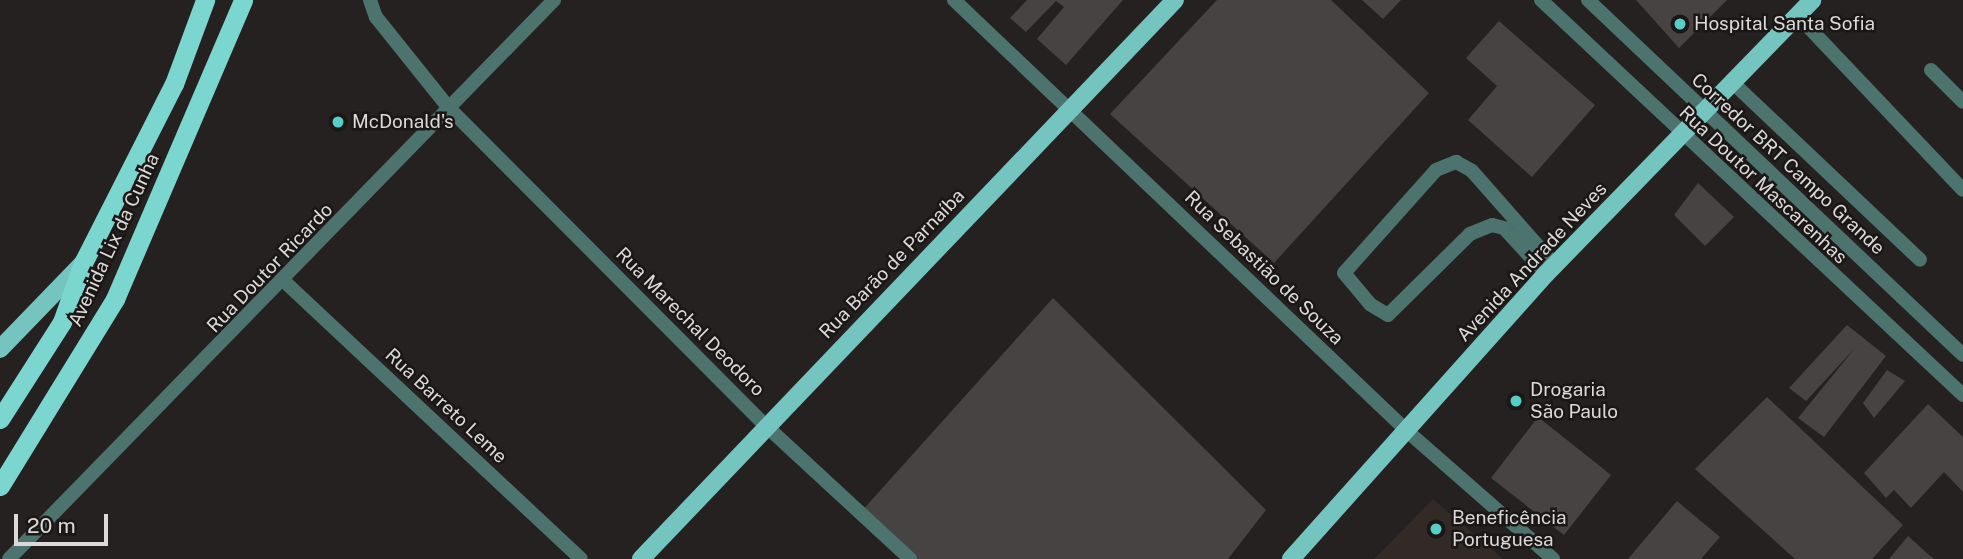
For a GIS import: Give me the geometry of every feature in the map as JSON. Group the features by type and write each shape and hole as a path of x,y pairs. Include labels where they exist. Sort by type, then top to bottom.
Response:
{"highway":[{"name":"Avenida Lix da Cunha","path":"0,419 62,322 83,263 174,84 205,0"},
{"name":"Avenida Lix da Cunha","path":"0,486 115,299 243,0"}],"main road":[{"name":"Rua Barão de Parnaíba","path":"641,559 765,425 1071,111 1175,0"},
{"name":"Avenida Andrade Neves","path":"1292,559 1551,270 1812,0"},
{"name":"Avenida Lix da Cunha","path":"0,349 83,263"}],"street":[{"name":"Rua Marechal Deodoro","path":"370,0 376,17 448,107 765,425 910,559"},
{"name":"Rua Doutor Ricardo","path":"9,559 285,282 448,107 554,0"},
{"name":"Rua Sebastião de Souza","path":"954,0 1407,431 1553,559"},
{"name":"Rua Doutor Mascarenhas","path":"1541,0 1680,135 1963,395"},
{"name":"Corredor BRT Campo Grande","path":"1588,0 1963,355"},
{"path":"1797,15 1963,190"},
{"path":"1931,70 1963,102"},
{"path":"1731,81 1920,260"},
{"path":"1456,162 1478,177 1551,270 1504,228 1492,225 1470,234 1388,315 1370,304 1344,272 1436,170 1456,162"},
{"name":"Rua Barreto Leme","path":"285,282 581,559"}],"shaded area":[{"name":"Beneficência Portuguesa","path":"1433,499 1503,559 1374,559"}],"building":[{"path":"1027,0 1123,0 1066,65 1037,39 1064,7 1056,1 1026,32 1010,18"},
{"path":"1217,0 1331,0 1429,93 1274,263 1110,114"},
{"path":"1362,0 1401,0 1383,19"},
{"name":"Hospital Santa Sofia","path":"1636,0 1727,0 1679,48"},
{"path":"1499,21 1595,105 1532,177 1468,120 1497,86 1466,58"},
{"path":"1698,183 1734,217 1705,246 1674,215"},
{"path":"1053,298 1266,510 1228,559 910,559 860,513"},
{"path":"1847,325 1886,356 1824,437 1798,418 1855,348 1806,401 1789,388"},
{"path":"1887,370 1905,381 1874,418 1863,403"},
{"path":"1767,397 1903,525 1872,559 1795,559 1695,469"},
{"path":"1928,404 1963,437 1963,492 1944,472 1911,508 1894,490 1886,498 1864,473"},
{"path":"1538,417 1611,475 1564,535 1491,478"},
{"path":"1677,501 1720,537 1701,559 1628,559"},
{"path":"1908,536 1929,555 1934,559 1889,559"}],"place":[{"name":"Hospital Santa Sofia","path":"1680,24"},
{"name":"McDonald's","path":"338,122"},
{"name":"Drogaria São Paulo","path":"1516,401"},
{"name":"Beneficência Portuguesa","path":"1436,529"}]}
